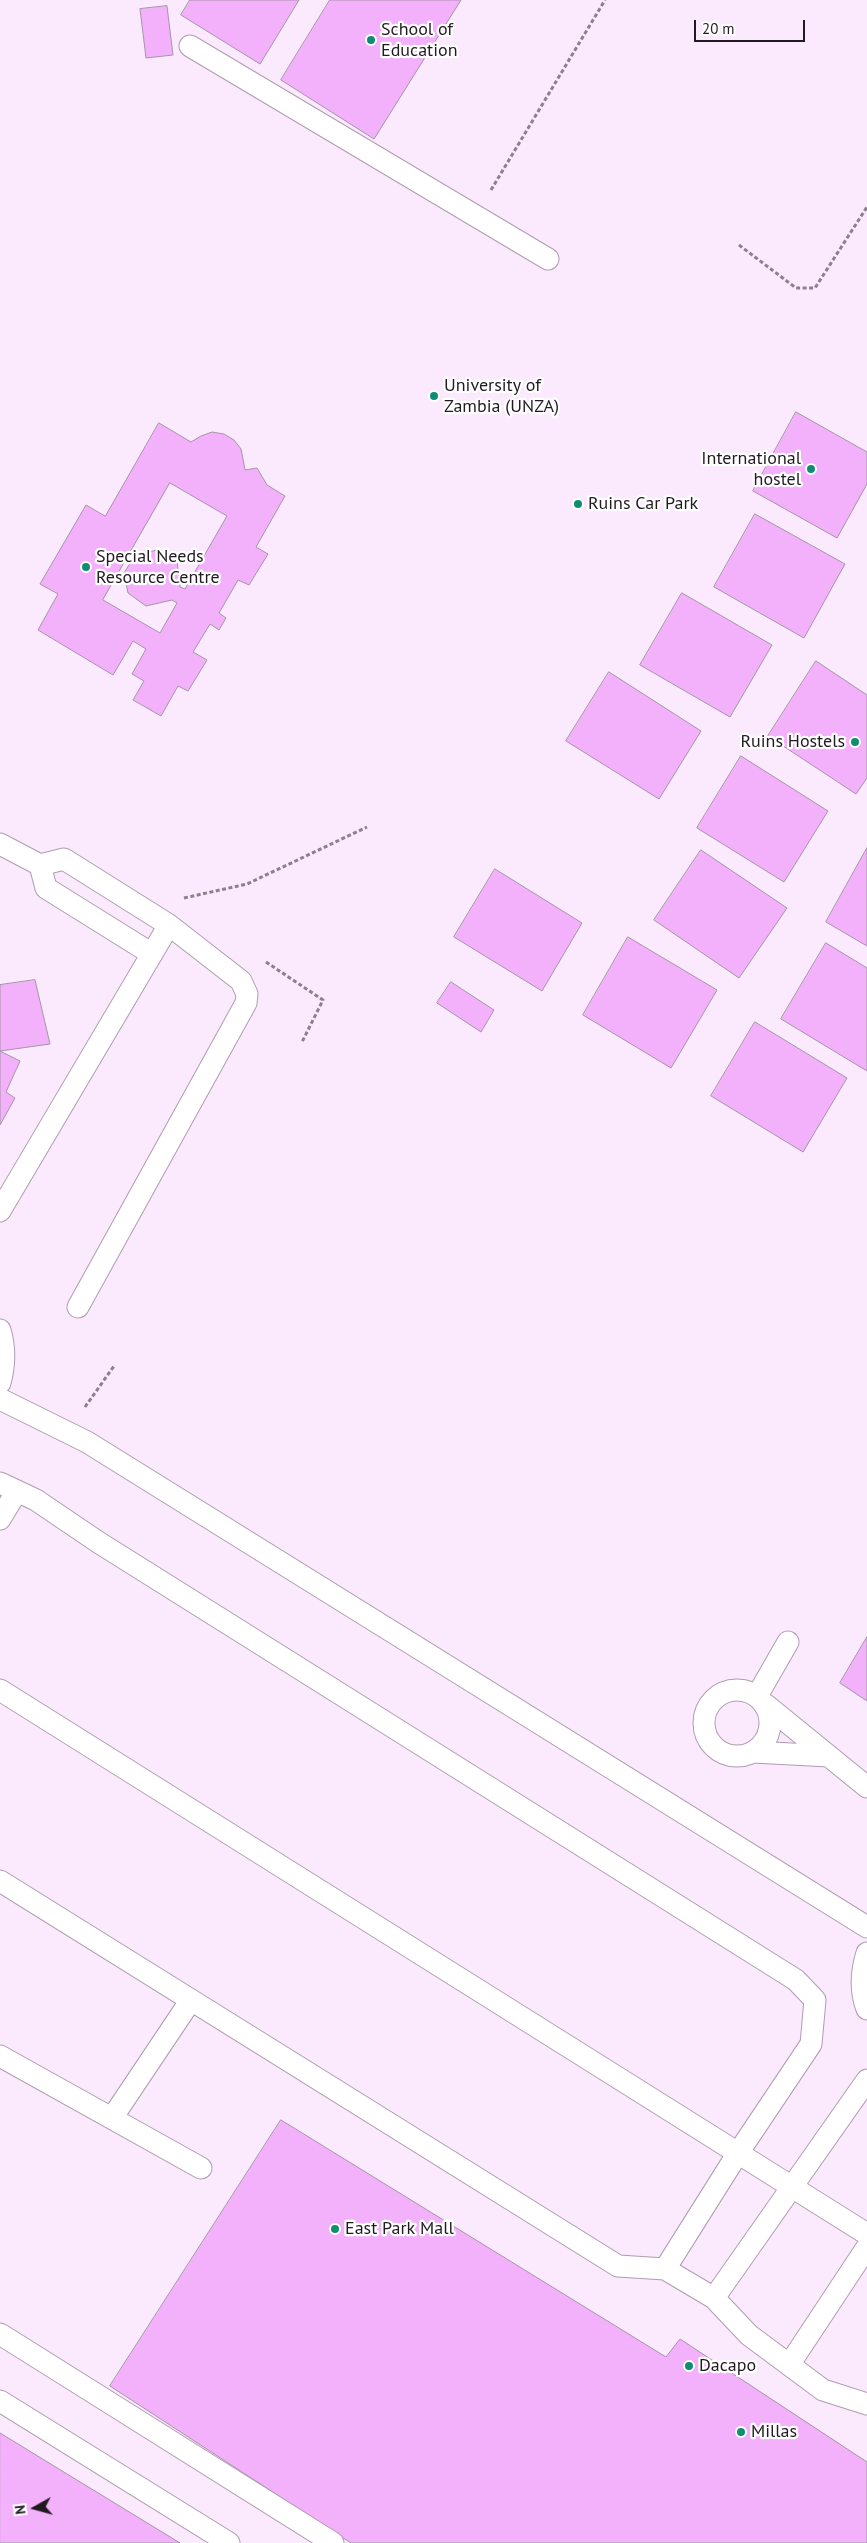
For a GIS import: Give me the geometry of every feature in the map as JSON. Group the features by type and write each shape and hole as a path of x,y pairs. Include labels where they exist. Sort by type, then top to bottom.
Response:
{"lane":[{"path":"190,46 548,259"},
{"path":"0,844 40,865 64,859 169,925 241,981 246,994 246,1004 78,1308"},
{"path":"40,865 46,888 152,954"},
{"path":"0,1211 169,925"},
{"path":"0,1330 4,1348 4,1364 0,1383"},
{"path":"0,1399 87,1442 867,1927"},
{"path":"0,1519 8,1487 36,1500 98,1542 796,1980 815,2000 811,2044 738,2153 665,2269"},
{"path":"761,1701 788,1642"},
{"path":"0,1690 867,2234"},
{"path":"761,1701 770,1718 769,1731 764,1744 753,1752 742,1756 728,1755 717,1749 709,1739 705,1727 706,1714 711,1703 720,1694 732,1690 745,1691 761,1701 867,1787"},
{"path":"753,1752 829,1756"},
{"path":"0,1881 618,2266 665,2269 714,2298 749,2335 823,2390 867,2404"},
{"path":"867,1954 863,1965 862,1983 867,2009"},
{"path":"112,2118 191,2000"},
{"path":"0,2056 201,2168"},
{"path":"714,2298 867,2080"},
{"path":"789,2365 867,2247"},
{"path":"0,2334 333,2543"},
{"path":"0,2401 229,2543"}],"path":[{"path":"476,215 605,0"},
{"path":"739,245 796,288 815,288 867,207"},
{"path":"174,900 247,884 367,827"},
{"path":"83,1410 114,1366"}],"building":[{"path":"190,0 299,0 260,64 181,15"},
{"name":"School of Education","path":"330,0 461,0 374,139 281,80"},
{"path":"167,6 173,55 146,58 140,9"},
{"path":"796,412 867,452 867,484 837,538 753,491"},
{"name":"Special Needs Resource Centre","path":"159,423 191,442 212,432 224,434 234,440 241,449 245,470 257,468 267,485 285,496 256,547 268,554 249,585 238,580 219,613 226,618 219,630 210,624 193,652 207,660 188,691 178,686 161,716 133,700 144,681 132,674 146,649 133,641 113,675 38,630 58,594 40,584 86,505 105,516","holes":["170,483 227,516 185,589 180,587 177,561 156,550 134,557 124,573 128,593 146,606 172,600 177,603 160,633 103,600"]},
{"path":"755,514 845,564 804,638 714,587"},
{"path":"682,593 772,645 730,717 640,665"},
{"path":"816,661 867,695 867,778 856,794 768,736"},
{"path":"609,672 701,731 659,799 566,741"},
{"path":"741,756 828,811 784,882 697,828"},
{"path":"867,848 867,946 826,922"},
{"path":"701,850 787,908 739,978 654,920"},
{"path":"495,869 582,923 542,991 454,937"},
{"path":"628,937 717,990 671,1068 583,1015"},
{"path":"826,943 867,968 867,1071 781,1019"},
{"path":"35,980 50,1044 0,1051 0,985"},
{"path":"451,982 494,1010 481,1032 437,1003"},
{"path":"755,1022 847,1078 803,1152 711,1096"},
{"path":"0,1051 20,1061 6,1092 15,1098 0,1125"},
{"path":"867,1637 867,1701 840,1683"},
{"name":"East Park Mall","path":"281,2120 666,2357 680,2339 867,2462 867,2543 351,2543 110,2386"},
{"path":"0,2433 180,2543 0,2543"}],"place":[{"name":"School of Education","path":"371,40"},
{"name":"University of Zambia (UNZA)","path":"434,396"},
{"name":"International hostel","path":"811,469"},
{"name":"Ruins Car Park","path":"578,504"},
{"name":"Special Needs Resource Centre","path":"86,567"},
{"name":"Ruins Hostels","path":"855,742"},
{"name":"East Park Mall","path":"335,2229"},
{"name":"Dacapo","path":"689,2366"},
{"name":"Millas","path":"741,2432"}]}
